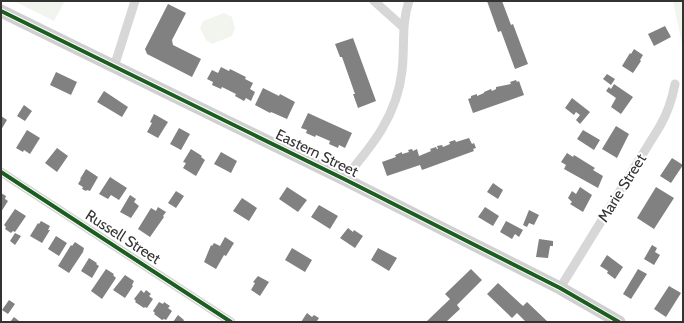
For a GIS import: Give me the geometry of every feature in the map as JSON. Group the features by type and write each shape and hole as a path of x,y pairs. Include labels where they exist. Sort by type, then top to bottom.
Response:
{"street":[{"path":"114,67 135,1"},
{"path":"374,1 403,28"},
{"path":"344,179 373,144 392,111 401,81 403,28 406,8 409,1"},
{"name":"Eastern Street","path":"1,11 344,179 560,288 619,322"},
{"name":"Marie Street","path":"560,288 660,126 667,113 675,84"},
{"name":"Russell Street","path":"1,172 231,322"}],"shaded area":[{"path":"14,1 65,1 54,21"},
{"path":"673,1 683,1 683,49"},
{"path":"224,13 232,17 235,28 232,36 212,44 206,40 200,28 203,21"}],"building":[{"path":"487,1 502,1 511,25 513,24 528,64 515,69 501,31 498,32"},
{"path":"168,4 186,13 172,40 173,45 201,59 192,77 147,54 145,49"},
{"path":"665,26 671,37 654,46 648,34"},
{"path":"353,38 376,101 358,108 353,94 355,94 342,57 340,57 335,44"},
{"path":"634,49 643,55 633,73 622,66"},
{"path":"221,67 229,71 230,69 246,77 245,79 253,83 250,89 255,92 251,101 246,98 244,101 235,96 236,94 222,87 221,89 212,85 213,82 207,79 212,70 218,73"},
{"path":"56,72 77,82 71,95 50,85"},
{"path":"607,74 615,79 611,85 603,79"},
{"path":"516,80 517,82 519,81 524,95 473,113 468,99 471,98 471,96 477,94 477,96 491,89 492,91 496,89 496,87 511,84 510,82"},
{"path":"614,84 633,97 621,114 611,107 616,98 606,91 609,87 611,89"},
{"path":"263,88 279,96 280,94 295,102 287,119 271,112 270,113 255,105"},
{"path":"104,91 128,107 122,117 97,102"},
{"path":"572,98 590,112 580,124 576,120 580,115 576,112 574,115 565,108"},
{"path":"24,105 32,111 25,121 17,116"},
{"path":"308,113 352,133 345,148 339,145 338,148 329,144 330,141 316,135 315,137 306,133 307,130 301,128"},
{"path":"154,114 168,122 158,138 147,132 152,123 150,122"},
{"path":"1,116 7,120 1,130"},
{"path":"616,126 629,134 617,158 602,149"},
{"path":"179,128 190,134 181,150 170,144"},
{"path":"27,130 40,138 30,154 24,150 23,152 16,148"},
{"path":"583,130 600,140 594,150 577,139"},
{"path":"469,138 472,144 474,143 476,148 473,149 474,151 422,170 420,165 387,176 382,162 396,157 395,155 402,152 402,154 409,152 408,150 412,149 413,151 417,149 419,156 431,151 430,149 436,147 438,149 437,146 442,145 443,147 450,144 449,142 455,140 456,142"},
{"path":"57,148 68,156 57,172 45,163"},
{"path":"191,149 202,156 201,157 205,160 196,176 183,168 186,163 183,162"},
{"path":"221,152 237,161 231,173 214,164"},
{"path":"567,153 573,157 574,155 595,168 593,170 603,176 598,188 564,169 566,165 561,162"},
{"path":"672,158 683,165 671,183 660,176"},
{"path":"86,169 98,177 90,191 82,189 83,187 78,184"},
{"path":"110,177 127,188 119,200 111,195 108,199 99,194"},
{"path":"493,183 503,190 498,199 487,192"},
{"path":"287,187 307,200 298,212 279,199"},
{"path":"580,187 592,195 583,212 570,204 572,202 568,198 572,191 576,194"},
{"path":"656,187 674,198 654,229 637,218"},
{"path":"176,191 184,196 176,208 168,203"},
{"path":"1,193 6,196 5,199 8,201 1,212"},
{"path":"130,195 136,199 134,202 139,206 131,218 120,212"},
{"path":"242,198 257,208 249,221 233,211"},
{"path":"319,205 338,216 330,229 311,217"},
{"path":"158,207 166,212 150,237 138,229 151,208 156,211"},
{"path":"485,207 499,216 493,226 478,217"},
{"path":"15,209 26,216 15,232 13,231 11,233 5,229 6,227 4,225"},
{"path":"529,210 539,215 534,225 529,223 527,227 523,225"},
{"path":"41,221 50,226 48,230 50,230 42,243 30,236 38,223 39,224"},
{"path":"506,221 523,230 519,237 515,234 512,239 500,232"},
{"path":"348,228 363,236 355,248 340,238"},
{"path":"15,233 21,236 15,245 10,241"},
{"path":"56,236 67,243 59,256 48,249"},
{"path":"225,237 234,243 226,256 224,255 216,269 204,262 211,245 212,246 214,243 220,246"},
{"path":"539,239 553,241 553,246 550,246 548,258 536,257"},
{"path":"75,242 84,248 83,252 69,273 58,266 71,245 72,246"},
{"path":"652,245 657,248 655,252 660,255 654,265 644,259"},
{"path":"292,248 312,260 305,272 285,260"},
{"path":"378,248 397,258 389,271 371,260"},
{"path":"607,255 623,267 615,279 607,273 608,271 600,266"},
{"path":"89,258 99,266 92,278 81,271"},
{"path":"106,269 114,274 113,275 116,278 102,299 91,291"},
{"path":"471,269 482,280 457,305 460,309 446,322 426,322 450,299 445,294"},
{"path":"638,269 647,274 631,299 623,294"},
{"path":"125,275 134,281 133,286 125,298 113,290"},
{"path":"258,276 269,282 260,296 251,290 255,283 253,282"},
{"path":"498,283 523,306 527,302 548,322 526,322 517,313 512,318 487,294"},
{"path":"669,286 681,293 666,317 654,309"},
{"path":"141,290 144,293 146,290 151,294 149,296 153,299 147,308 144,308 135,302 136,301 134,299"},
{"path":"9,300 15,304 8,314 2,310"},
{"path":"159,302 163,304 164,302 170,306 168,308 172,311 166,320 162,320 154,314 155,313 153,311"},
{"path":"307,313 312,317 314,315 319,318 317,321 319,322 301,322"},
{"path":"178,315 184,320 183,322 173,322"},
{"path":"14,317 19,321 10,322"}],"cycle path":[{"path":"1,11 344,179 560,288 619,322"},
{"path":"1,172 231,322"}]}
